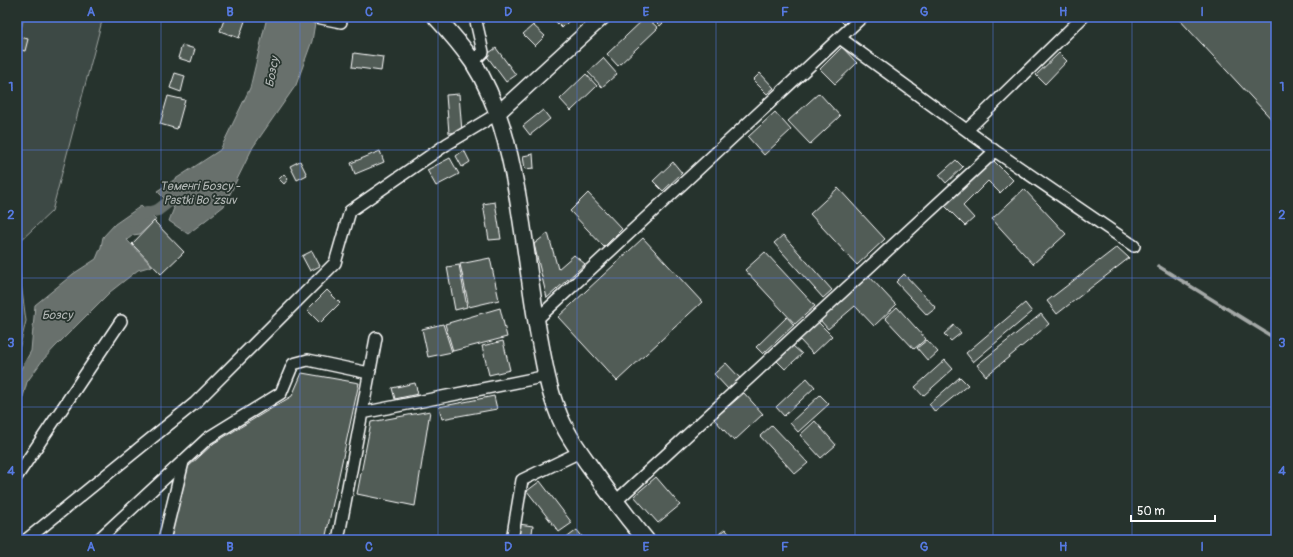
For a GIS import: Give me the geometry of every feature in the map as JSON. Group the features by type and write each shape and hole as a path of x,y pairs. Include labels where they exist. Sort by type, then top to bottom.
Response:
{"main road":[{"path":"436,17 455,37 473,62 497,114 511,163 536,320 547,376 557,411 580,452 614,502 646,540"}],"street":[{"path":"316,17 341,22"},
{"path":"473,62 483,52 475,17"},
{"path":"26,540 195,404 335,263 350,211 447,144 497,114 603,17"},
{"path":"536,320 862,17"},
{"path":"967,130 1084,17"},
{"path":"840,38 995,151 1134,246"},
{"path":"614,502 995,151"},
{"path":"17,476 121,321"},
{"path":"338,540 376,338"},
{"path":"98,540 208,438 281,393 293,364 308,360 369,373"},
{"path":"362,413 547,376"},
{"path":"512,540 522,480 580,452"},
{"path":"164,540 183,461"}],"shaded area":[{"path":"24,17 103,17 52,211 17,244 17,46"},
{"path":"17,253 26,321 17,358"}],"water":[{"name":"Төменгі Бозсу - Pastki Boʻzsuv","path":"267,17 316,17 312,41 296,85 253,147 224,206 188,234 169,221 174,208 157,191 220,150 250,88"},
{"name":"Төменгі Бозсу - Pastki Boʻzsuv","path":"141,206 156,220 140,234 133,235 127,240 152,266 138,270 110,292 55,347 42,361 27,382 23,397 17,403 17,376 31,351 35,305 73,274 96,259 103,237 115,224"}],"building":[{"path":"225,17 234,17 245,21 239,38 220,31"},
{"path":"551,17 573,17 562,28"},
{"path":"646,17 658,28 618,66 607,54"},
{"path":"651,17 669,17 660,26"},
{"path":"837,17 851,17 844,24"},
{"path":"1177,17 1276,17 1276,124"},
{"path":"533,25 545,36 535,46 523,34"},
{"path":"17,36 28,39 25,51 17,49"},
{"path":"182,45 195,49 191,62 178,58"},
{"path":"842,47 857,63 835,84 820,69"},
{"path":"496,48 516,75 506,82 486,55"},
{"path":"354,53 383,57 381,71 352,67"},
{"path":"1059,53 1067,61 1045,84 1036,75"},
{"path":"603,58 617,74 602,87 588,72"},
{"path":"175,73 185,76 181,92 170,88"},
{"path":"760,73 774,88 767,94 753,80"},
{"path":"586,74 597,86 571,111 560,99"},
{"path":"819,93 840,116 810,144 788,121"},
{"path":"459,94 462,132 449,133 446,95"},
{"path":"168,96 185,100 177,129 160,124"},
{"path":"543,110 550,119 530,135 523,126"},
{"path":"775,112 791,130 764,155 748,137"},
{"path":"464,150 470,162 462,167 456,156"},
{"path":"380,151 384,162 355,174 351,163"},
{"path":"533,154 534,168 525,169 523,156"},
{"path":"450,158 459,174 436,186 427,170"},
{"path":"992,159 1013,180 1000,193 988,181 963,206 974,218 965,226 944,205"},
{"path":"956,160 963,167 946,183 939,175"},
{"path":"300,161 307,175 297,180 290,166"},
{"path":"673,162 682,173 663,191 653,181"},
{"path":"284,174 288,179 284,184 279,179"},
{"path":"838,188 885,239 857,265 810,214"},
{"path":"1024,189 1066,234 1033,264 992,219"},
{"path":"588,193 622,229 604,247 570,211"},
{"path":"495,202 501,239 489,240 483,204"},
{"path":"154,221 184,252 161,274 132,244"},
{"path":"548,233 558,269 574,255 585,264 547,298 534,244"},
{"path":"783,235 832,290 823,298 774,243"},
{"path":"643,238 702,302 617,381 558,317"},
{"path":"1117,247 1129,258 1057,314 1047,301"},
{"path":"312,251 320,266 310,271 302,256"},
{"path":"765,252 815,306 795,324 745,270"},
{"path":"490,258 499,300 469,307 460,264"},
{"path":"459,265 467,307 455,310 447,267"},
{"path":"904,274 936,308 927,315 896,282"},
{"path":"869,276 896,305 874,326 855,306 828,329 820,320"},
{"path":"327,290 340,303 320,323 307,310"},
{"path":"1025,303 1032,312 973,362 966,353"},
{"path":"897,307 926,339 914,349 885,318"},
{"path":"500,308 507,337 453,351 445,324"},
{"path":"1041,314 1049,324 986,376 977,365"},
{"path":"787,317 794,325 763,354 756,347"},
{"path":"818,322 832,336 813,354 799,339"},
{"path":"443,324 452,352 428,357 422,329"},
{"path":"954,325 961,333 951,341 944,334"},
{"path":"927,340 938,352 928,361 917,348"},
{"path":"503,341 510,370 489,375 482,346"},
{"path":"793,346 802,354 785,369 777,361"},
{"path":"945,360 953,369 923,396 915,387"},
{"path":"726,363 740,378 728,389 714,374"},
{"path":"302,373 359,383 325,540 170,540 188,467 214,443 292,396"},
{"path":"960,377 968,385 935,412 929,404"},
{"path":"807,378 815,387 784,416 776,407"},
{"path":"415,383 418,394 395,399 392,388"},
{"path":"744,393 763,414 734,441 714,419"},
{"path":"820,395 829,404 798,432 790,423"},
{"path":"494,396 497,409 442,419 439,407"},
{"path":"430,411 415,506 357,494 371,422"},
{"path":"815,421 836,445 821,458 800,435"},
{"path":"772,425 808,463 795,474 760,436"},
{"path":"656,477 680,505 658,523 634,496"},
{"path":"540,481 572,523 559,532 527,491"},
{"path":"519,524 533,526 531,540 517,540"},
{"path":"725,529 735,540 712,540"},
{"path":"577,530 585,540 565,539"}],"waterway":[{"name":"Бозсу","path":"134,221 139,215 158,210 180,193"},
{"path":"1158,266 1276,339"}]}
